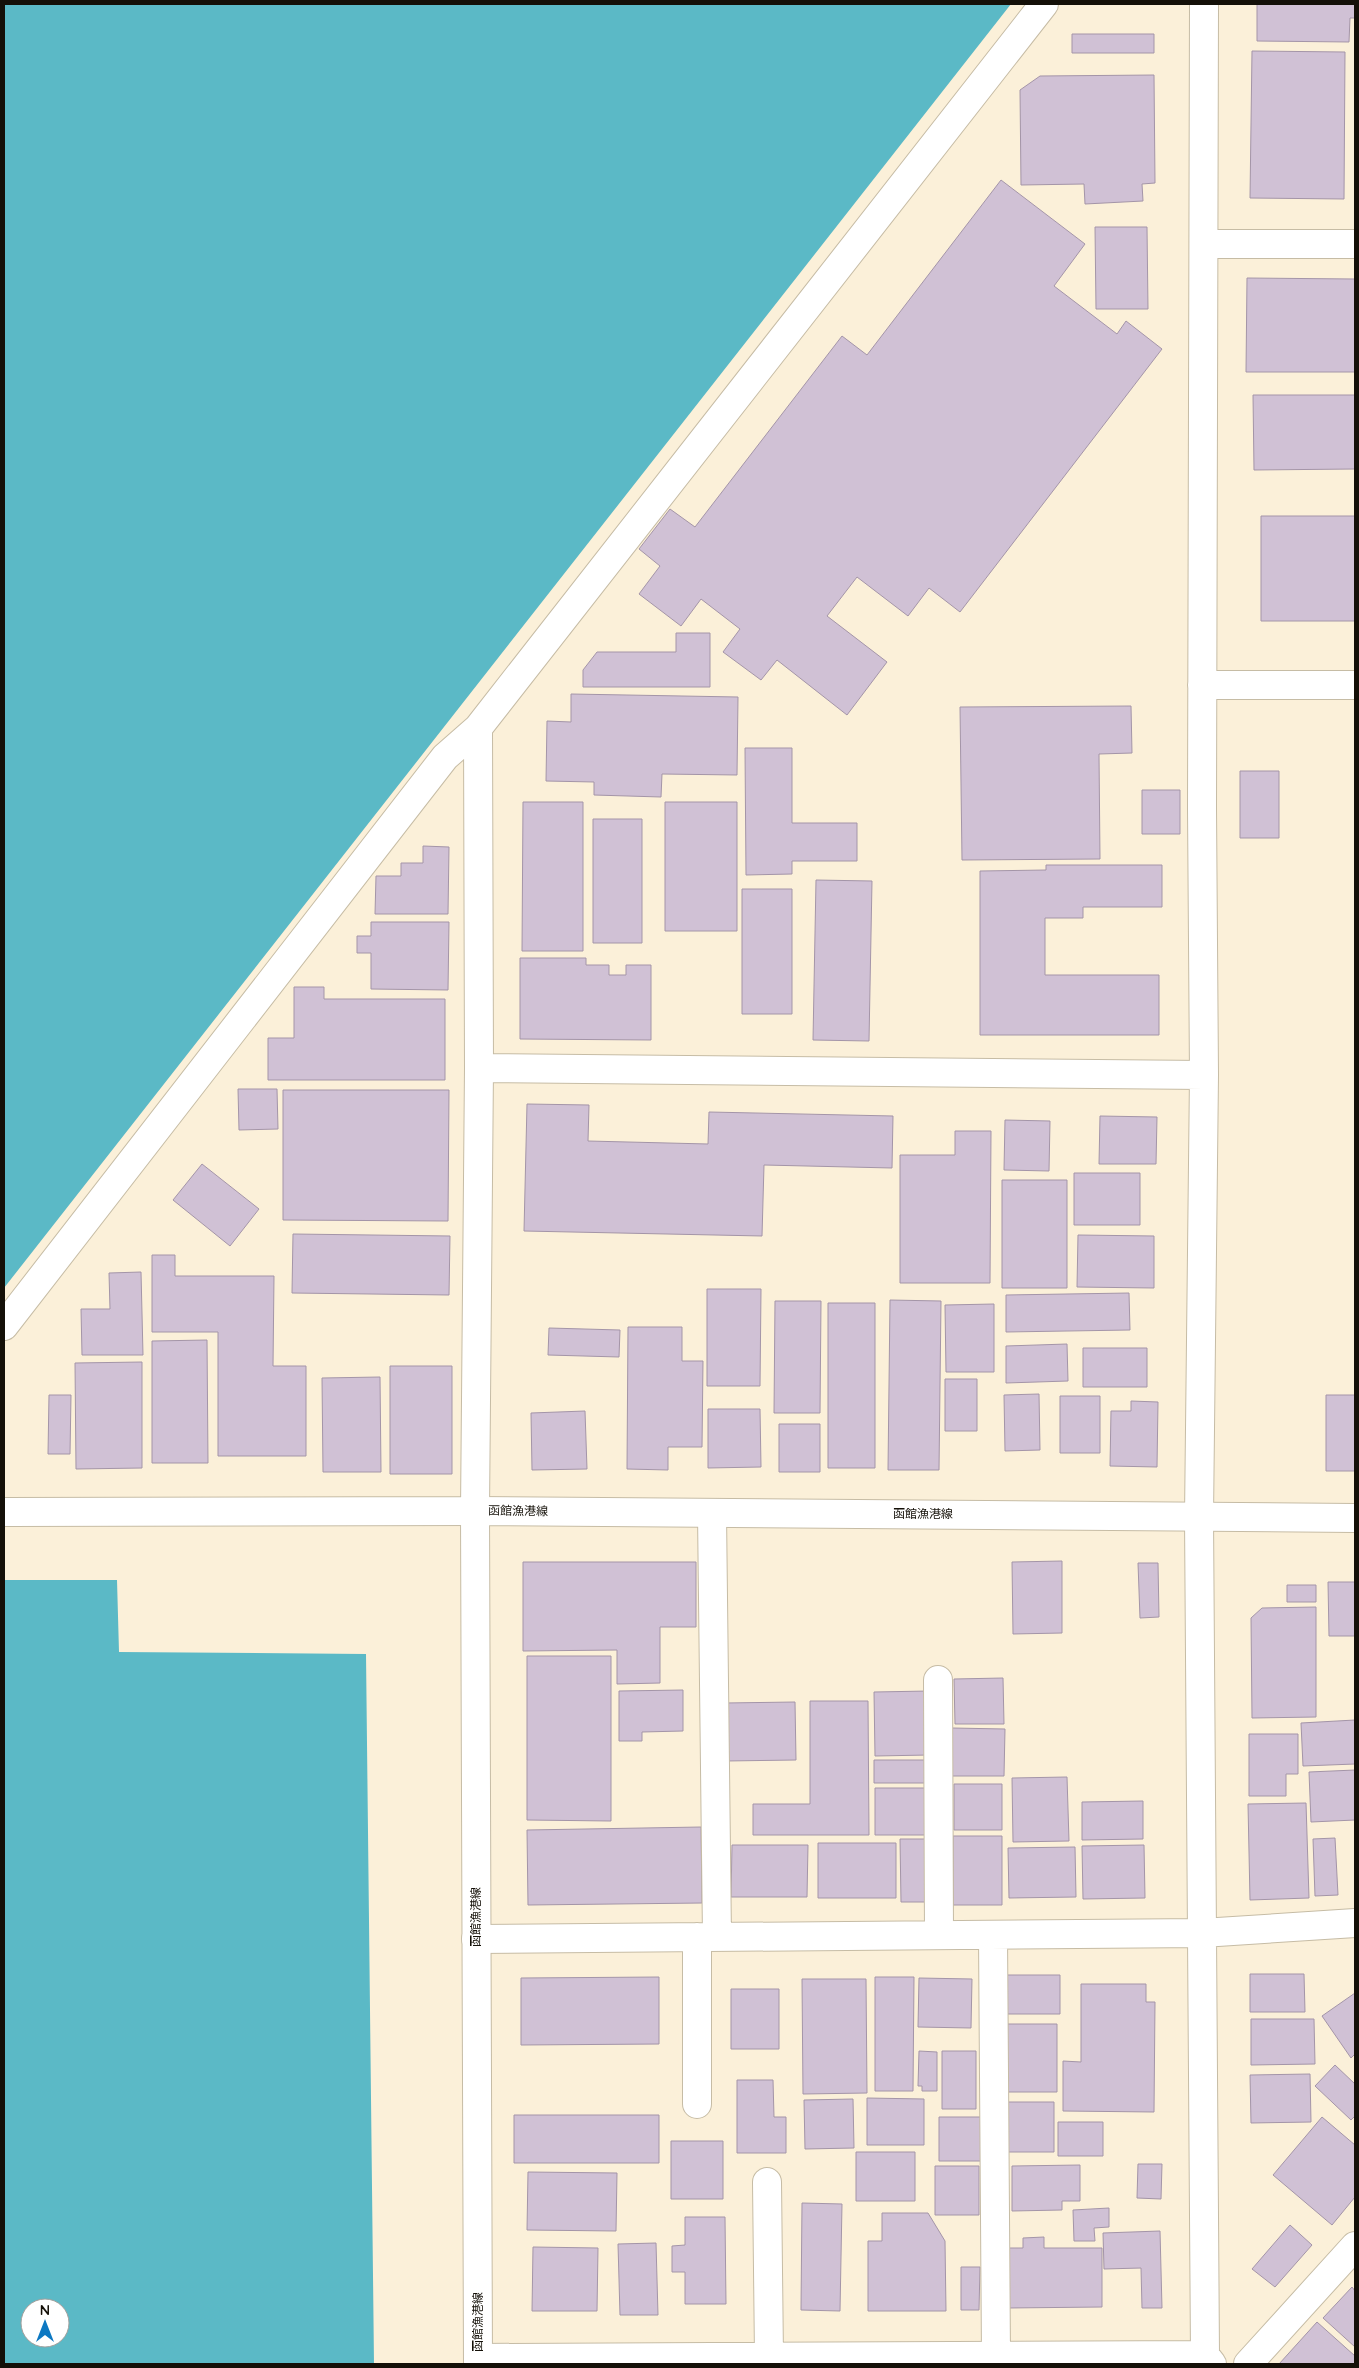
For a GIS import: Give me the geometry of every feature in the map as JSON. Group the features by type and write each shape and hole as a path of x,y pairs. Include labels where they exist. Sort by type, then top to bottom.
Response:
{"street":[{"path":"4,1326 445,757 478,728 1044,4"},
{"path":"478,2361 996,2356 1209,2360 1198,1516 1204,1075 1202,685 1204,4"},
{"path":"1204,244 1355,244"},
{"path":"1202,685 1355,685"},
{"path":"4,1512 475,1511 479,1068 478,728"},
{"path":"479,1068 1204,1075"},
{"name":"函館漁港線","path":"478,2361 475,1511 1355,1518"},
{"path":"697,2104 707,1937 712,1513"},
{"path":"938,1680 939,1935"},
{"path":"476,1939 1202,1933 1355,1923"},
{"path":"992,1934 996,2356"},
{"path":"767,2182 769,2357"},
{"path":"1248,2364 1355,2246"}],"water":[{"path":"4,4 1011,4 4,1288"},
{"path":"4,1580 117,1580 119,1652 366,1654 374,2364 4,2364"}],"building":[{"path":"1257,4 1355,4 1355,18 1350,18 1349,42 1257,41"},
{"path":"1072,34 1154,34 1154,53 1072,53"},
{"path":"1252,51 1345,52 1344,199 1250,198"},
{"path":"1154,75 1155,183 1142,184 1143,201 1085,204 1084,184 1021,185 1020,90 1040,76"},
{"path":"1001,180 1085,244 1054,286 1117,334 1126,321 1162,349 960,612 929,588 908,616 857,577 827,616 887,662 847,715 777,660 761,680 723,652 740,629 701,599 681,626 639,594 660,566 639,549 670,509 695,527 842,336 867,355"},
{"path":"1095,227 1147,227 1148,309 1096,309"},
{"path":"1247,278 1355,279 1355,372 1246,372"},
{"path":"1253,395 1355,395 1355,469 1254,470"},
{"path":"1261,516 1355,516 1355,621 1261,621"},
{"path":"676,633 710,633 710,687 583,687 583,670 597,652 676,652"},
{"path":"571,694 738,697 737,775 662,774 661,797 594,795 594,782 546,781 547,721 571,722"},
{"path":"1131,706 1132,753 1099,754 1100,859 962,860 960,707"},
{"path":"745,748 792,748 792,823 857,823 857,861 792,861 792,874 746,875"},
{"path":"1240,771 1279,771 1279,838 1240,838"},
{"path":"1142,790 1180,790 1180,834 1142,834"},
{"path":"523,802 583,802 583,951 522,951"},
{"path":"665,802 737,802 737,931 665,931"},
{"path":"593,819 642,819 642,943 593,943"},
{"path":"423,846 449,847 448,914 375,914 376,876 401,876 401,863 423,863"},
{"path":"1046,865 1162,865 1162,907 1083,907 1083,918 1045,918 1045,975 1159,975 1159,1035 980,1035 980,871 1046,870"},
{"path":"816,880 872,881 869,1041 813,1040"},
{"path":"742,889 792,889 792,1014 742,1014"},
{"path":"371,922 449,922 448,990 371,989 371,953 357,953 357,936 371,936"},
{"path":"520,958 586,958 586,965 609,965 609,975 626,975 626,965 651,965 651,1040 520,1039"},
{"path":"294,987 324,987 324,999 445,999 445,1080 268,1080 268,1038 294,1038"},
{"path":"238,1089 277,1089 278,1129 239,1130"},
{"path":"283,1090 449,1090 448,1221 283,1220"},
{"path":"527,1104 589,1105 588,1141 708,1144 709,1112 893,1116 892,1168 764,1165 762,1236 524,1231"},
{"path":"1100,1116 1157,1117 1156,1164 1099,1164"},
{"path":"1005,1120 1050,1121 1049,1171 1004,1170"},
{"path":"955,1131 991,1131 990,1283 900,1283 900,1155 955,1155"},
{"path":"202,1164 259,1209 230,1246 173,1200"},
{"path":"1074,1173 1140,1173 1140,1225 1074,1225"},
{"path":"1002,1180 1067,1180 1067,1288 1002,1288"},
{"path":"293,1234 450,1236 449,1295 292,1293"},
{"path":"1078,1235 1154,1236 1154,1288 1077,1287"},
{"path":"152,1255 175,1255 175,1276 274,1276 273,1366 306,1366 306,1456 218,1456 218,1332 152,1332"},
{"path":"141,1272 143,1355 82,1355 81,1309 110,1309 109,1273"},
{"path":"707,1289 761,1289 760,1386 707,1386"},
{"path":"1129,1293 1130,1330 1006,1332 1006,1295"},
{"path":"890,1300 941,1301 939,1470 888,1470"},
{"path":"775,1301 821,1301 820,1413 774,1413"},
{"path":"828,1303 875,1303 875,1468 828,1468"},
{"path":"994,1304 994,1372 946,1372 945,1305"},
{"path":"628,1327 682,1327 682,1361 703,1361 702,1447 668,1447 668,1470 627,1469"},
{"path":"549,1328 620,1330 619,1357 548,1355"},
{"path":"207,1340 208,1463 152,1463 152,1341"},
{"path":"1067,1344 1068,1381 1006,1383 1006,1346"},
{"path":"1083,1348 1147,1348 1147,1387 1083,1387"},
{"path":"142,1362 142,1468 76,1469 75,1363"},
{"path":"390,1366 452,1366 452,1474 390,1474"},
{"path":"380,1377 381,1472 323,1472 322,1378"},
{"path":"945,1379 977,1379 977,1431 945,1431"},
{"path":"1039,1394 1040,1450 1005,1451 1004,1395"},
{"path":"49,1395 71,1395 70,1454 48,1454"},
{"path":"1326,1395 1355,1395 1355,1471 1326,1471"},
{"path":"1060,1396 1100,1396 1100,1453 1060,1453"},
{"path":"1131,1401 1158,1402 1157,1467 1110,1466 1111,1411 1131,1411"},
{"path":"708,1409 760,1409 761,1467 708,1468"},
{"path":"585,1411 587,1469 532,1470 531,1413"},
{"path":"779,1424 820,1424 820,1472 779,1472"},
{"path":"1062,1561 1062,1633 1013,1634 1012,1562"},
{"path":"523,1562 696,1562 696,1627 660,1627 660,1683 617,1684 617,1650 523,1651"},
{"path":"1138,1563 1158,1563 1159,1617 1140,1618"},
{"path":"1328,1582 1355,1582 1355,1636 1329,1636"},
{"path":"1287,1585 1316,1585 1316,1602 1287,1602"},
{"path":"1316,1607 1316,1717 1252,1718 1251,1618 1262,1608"},
{"path":"527,1656 611,1656 611,1821 527,1820"},
{"path":"1003,1678 1004,1724 955,1724 954,1679"},
{"path":"683,1690 683,1731 642,1732 642,1741 619,1741 619,1691"},
{"path":"929,1691 929,1755 875,1756 874,1692"},
{"path":"810,1701 868,1701 869,1835 753,1835 753,1804 810,1804"},
{"path":"795,1702 796,1760 726,1761 725,1703"},
{"path":"1355,1720 1355,1764 1303,1766 1301,1723"},
{"path":"952,1728 1005,1729 1004,1776 952,1776"},
{"path":"1249,1734 1298,1734 1298,1774 1286,1774 1286,1796 1249,1796"},
{"path":"874,1760 933,1760 933,1783 874,1783"},
{"path":"1355,1770 1355,1820 1311,1822 1309,1772"},
{"path":"1067,1777 1069,1841 1013,1842 1012,1778"},
{"path":"954,1784 1002,1784 1002,1830 954,1830"},
{"path":"875,1788 930,1788 931,1835 875,1835"},
{"path":"1143,1801 1143,1839 1082,1840 1082,1802"},
{"path":"1306,1803 1309,1898 1250,1900 1248,1804"},
{"path":"701,1827 702,1903 528,1905 527,1830"},
{"path":"953,1836 1002,1836 1002,1905 953,1905"},
{"path":"1335,1838 1338,1895 1315,1896 1313,1839"},
{"path":"900,1839 931,1839 931,1902 901,1902"},
{"path":"818,1843 896,1843 896,1898 818,1898"},
{"path":"732,1845 808,1845 807,1897 731,1897"},
{"path":"1144,1845 1145,1898 1083,1899 1082,1846"},
{"path":"1075,1847 1076,1897 1009,1898 1008,1848"},
{"path":"1250,1974 1304,1974 1305,2012 1250,2012"},
{"path":"1004,1975 1060,1975 1060,2014 1004,2014"},
{"path":"659,1977 659,2044 521,2045 521,1978"},
{"path":"875,1977 914,1977 913,2091 875,2091"},
{"path":"919,1978 972,1979 971,2028 918,2027"},
{"path":"802,1979 866,1979 867,2093 803,2094"},
{"path":"1081,1984 1146,1984 1146,2002 1155,2002 1154,2112 1063,2111 1063,2061 1081,2062"},
{"path":"731,1989 779,1989 779,2049 731,2049"},
{"path":"1355,1993 1355,2054 1351,2058 1322,2016"},
{"path":"1251,2019 1314,2019 1315,2064 1251,2065"},
{"path":"1005,2024 1057,2024 1057,2092 1005,2092"},
{"path":"919,2051 937,2052 937,2091 922,2091 922,2086 918,2086"},
{"path":"942,2051 976,2051 976,2109 942,2109"},
{"path":"1335,2065 1355,2084 1355,2116 1351,2120 1315,2086"},
{"path":"1310,2074 1311,2122 1251,2123 1250,2075"},
{"path":"737,2080 773,2080 774,2117 786,2117 786,2153 737,2153"},
{"path":"867,2098 924,2099 924,2145 867,2145"},
{"path":"853,2099 854,2148 805,2149 804,2100"},
{"path":"1002,2102 1054,2102 1054,2152 1002,2152"},
{"path":"514,2115 659,2115 659,2163 514,2163"},
{"path":"939,2117 981,2117 981,2161 939,2161"},
{"path":"1322,2117 1355,2145 1355,2197 1332,2225 1273,2175"},
{"path":"1058,2122 1103,2122 1103,2156 1058,2156"},
{"path":"671,2141 723,2141 723,2199 671,2199"},
{"path":"856,2152 915,2152 915,2201 856,2201"},
{"path":"1138,2164 1162,2164 1161,2199 1137,2198"},
{"path":"1080,2165 1080,2201 1062,2201 1062,2210 1012,2211 1012,2166"},
{"path":"935,2166 979,2166 979,2215 935,2215"},
{"path":"528,2172 617,2173 616,2231 527,2230"},
{"path":"802,2203 842,2204 840,2311 801,2310"},
{"path":"1109,2208 1109,2227 1094,2228 1095,2241 1074,2241 1073,2210"},
{"path":"882,2213 928,2213 945,2241 946,2311 868,2311 868,2241 882,2241"},
{"path":"685,2217 725,2217 726,2304 685,2304 685,2272 672,2272 672,2246 685,2245"},
{"path":"1290,2225 1312,2245 1275,2287 1252,2269"},
{"path":"1160,2231 1162,2308 1142,2308 1141,2268 1104,2269 1103,2233"},
{"path":"1044,2237 1044,2248 1102,2248 1102,2307 1009,2308 1009,2248 1023,2248 1023,2238"},
{"path":"656,2243 658,2315 620,2315 618,2244"},
{"path":"533,2247 598,2248 597,2311 532,2311"},
{"path":"961,2267 980,2267 979,2310 961,2310"},
{"path":"1352,2287 1355,2291 1355,2347 1323,2318"},
{"path":"1317,2322 1355,2356 1355,2364 1279,2364"}]}
